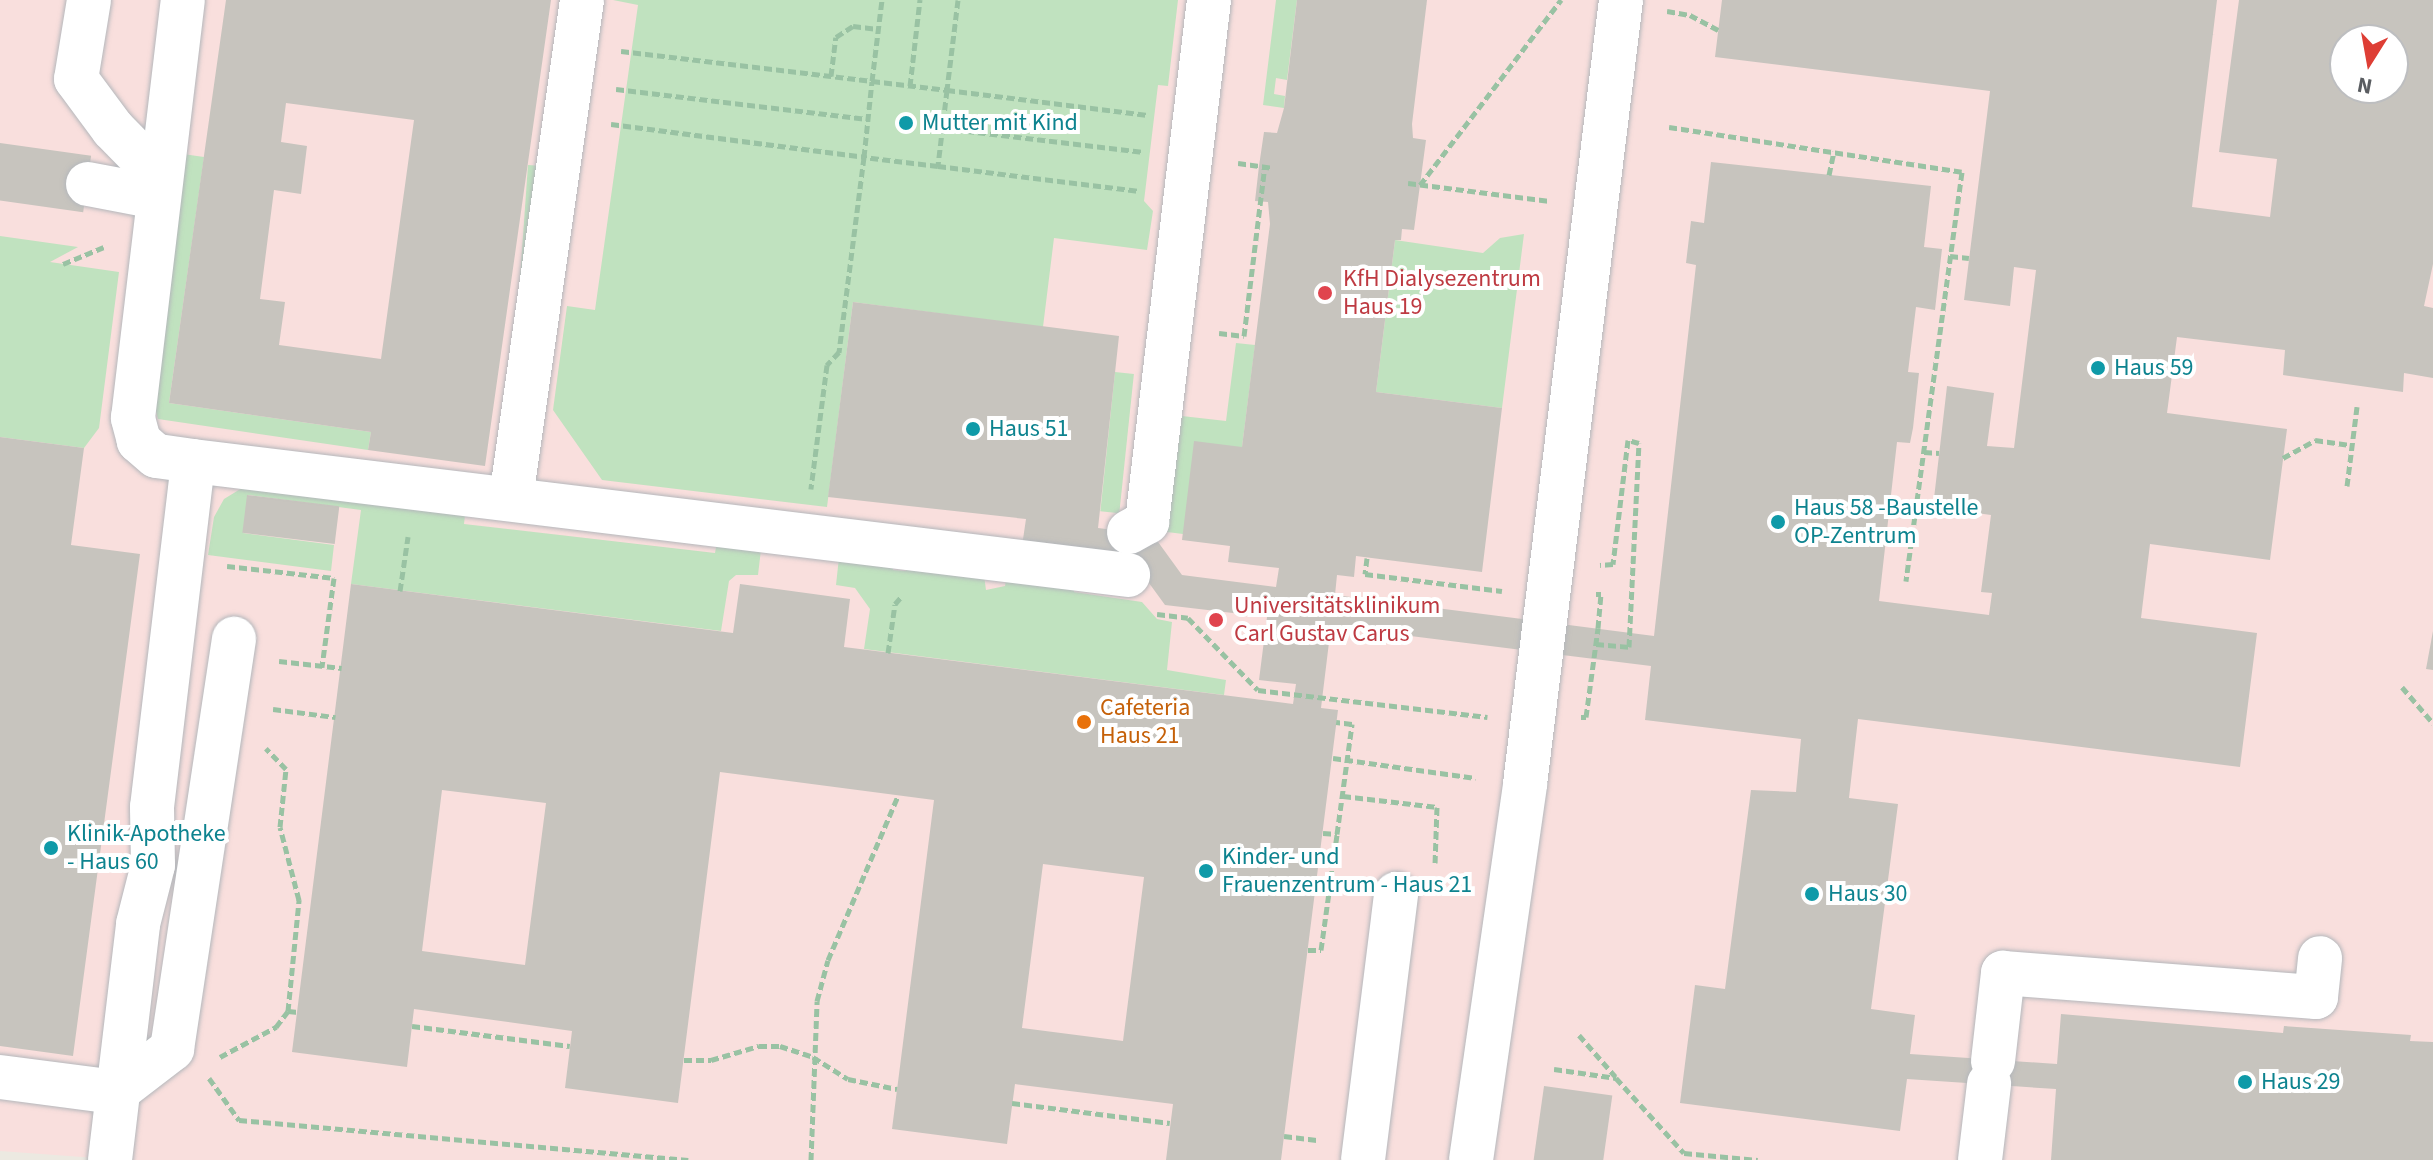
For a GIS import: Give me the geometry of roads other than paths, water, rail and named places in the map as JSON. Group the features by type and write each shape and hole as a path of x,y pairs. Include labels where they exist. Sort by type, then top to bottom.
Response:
{"street":[{"path":"89,0 76,79 158,186"},
{"path":"183,0 158,186 133,418 139,441 156,456 1128,575"},
{"path":"511,498 582,0"},
{"path":"1129,532 1147,522 1187,158 1209,0"},
{"path":"1471,1160 1532,717 1621,0"},
{"path":"88,184 158,186"},
{"path":"110,1160 138,924 153,865 152,807 193,461"},
{"path":"0,1077 116,1092 186,1057 233,647"},
{"path":"1363,1160 1396,894"},
{"path":"1980,1160 2003,973 2316,997 2320,958"}],"place":[{"name":"Mutter mit Kind","path":"906,123"},
{"name":"KfH Dialysezentrum Haus 19","path":"1325,293"},
{"name":"Haus 59","path":"2098,368"},
{"name":"Haus 51","path":"973,429"},
{"name":"Haus 58 -Baustelle OP-Zentrum","path":"1778,522"},
{"name":"Universitätsklinikum Carl Gustav Carus","path":"1216,620"},
{"name":"Cafeteria Haus 21","path":"1084,722"},
{"name":"Klinik-Apotheke - Haus 60","path":"51,848"},
{"name":"Kinder- und Frauenzentrum - Haus 21","path":"1206,871"},
{"name":"Haus 30","path":"1812,894"},
{"name":"Haus 29","path":"2245,1082"}]}
